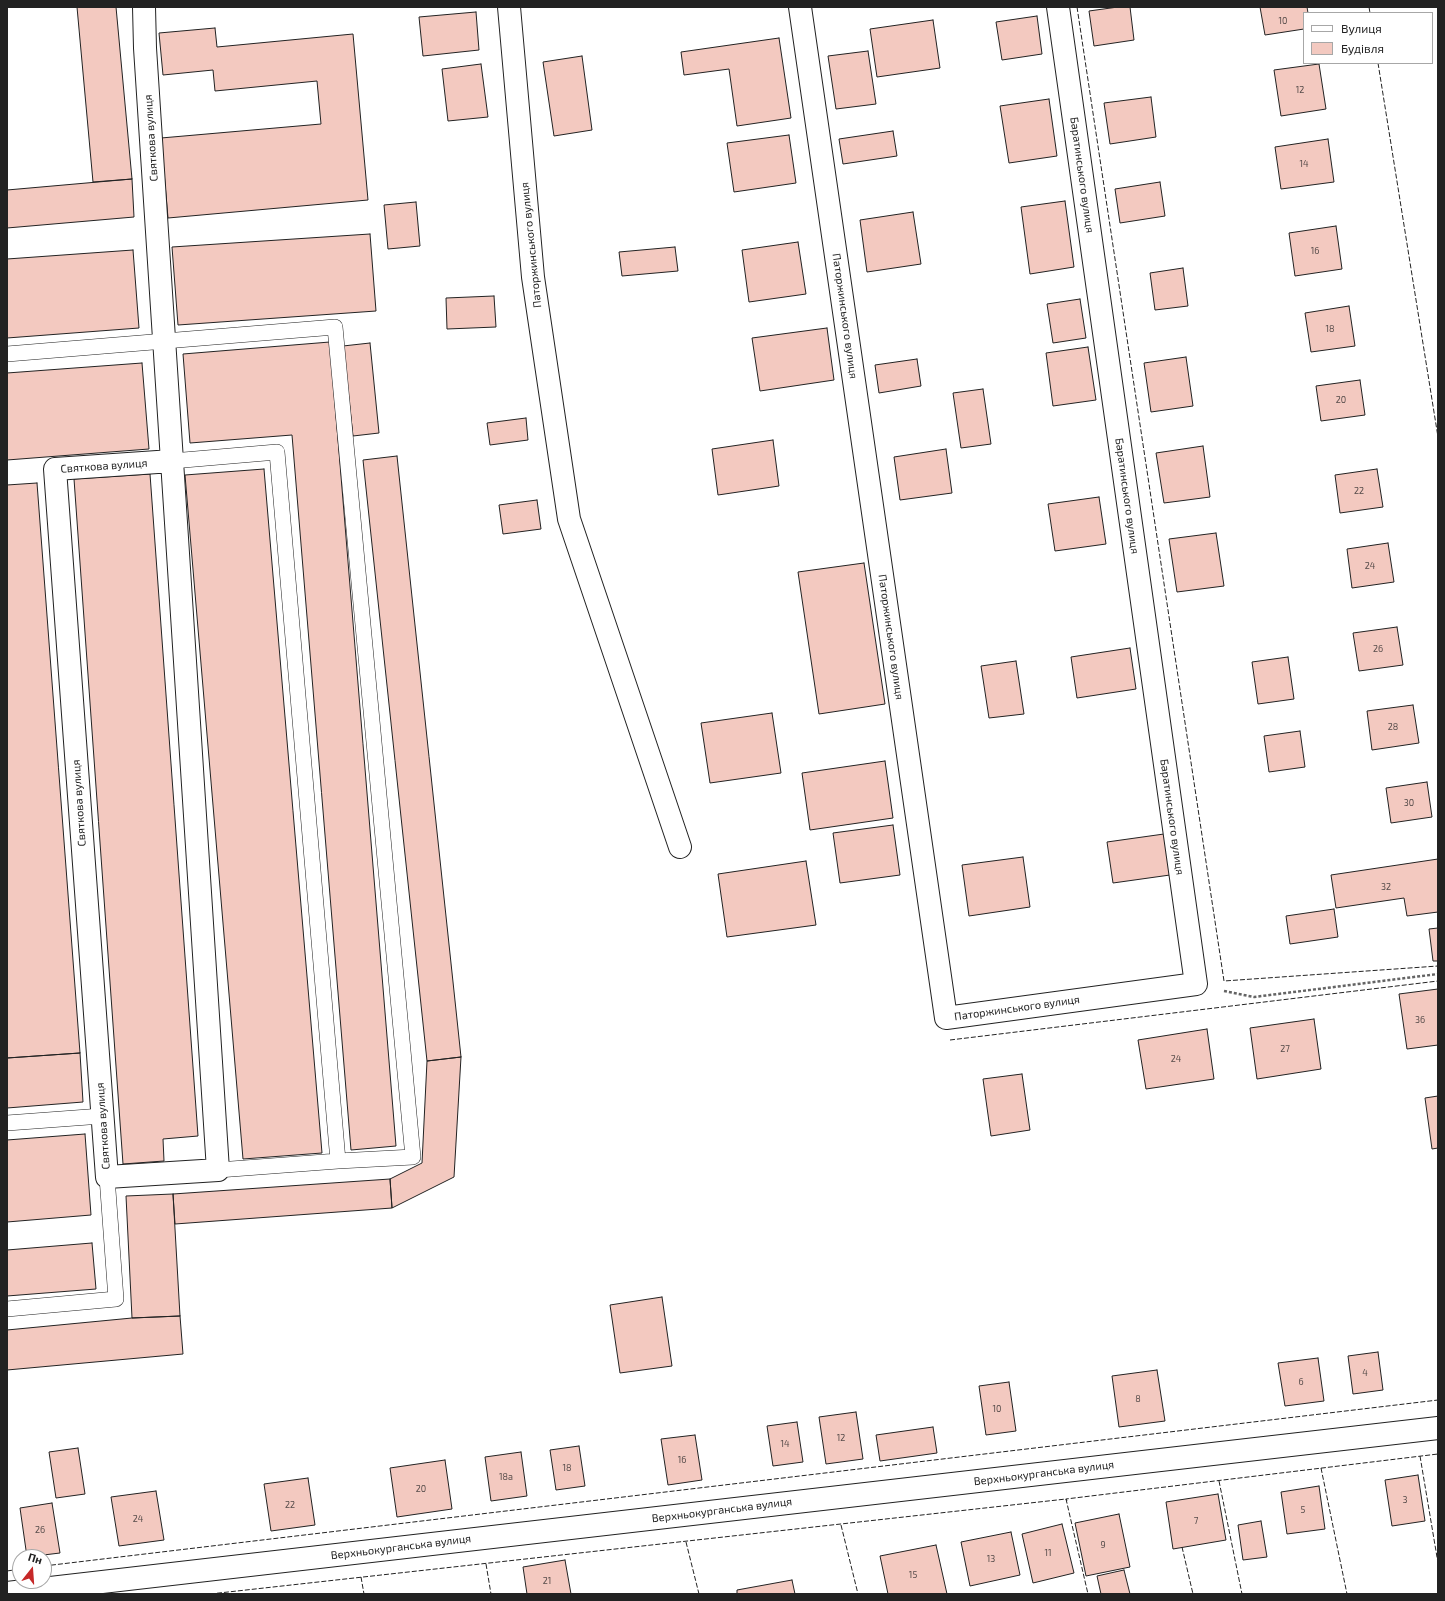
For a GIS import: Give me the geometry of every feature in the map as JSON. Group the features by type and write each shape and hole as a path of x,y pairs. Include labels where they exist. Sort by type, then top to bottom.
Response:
{"street":[{"name":"Святкова вулиця","path":"144,7 145,48 172,461 218,1170 107,1177 55,469 172,461"},
{"name":"Паторжинського вулиця","path":"509,7 533,277 569,519 680,847"},
{"name":"Паторжинського вулиця","path":"800,7 946,1018 1196,984"},
{"name":"Баратинського вулиця","path":"1058,7 1196,984"},
{"name":"Верхньокурганська вулиця","path":"7,1593 1438,1428"}],"lane":[{"path":"7,354 335,327 413,1157 218,1170"},
{"path":"172,461 277,452 338,1161"},
{"path":"7,1124 102,1116"},
{"path":"7,1309 116,1299 107,1177"}],"path":[{"path":"1196,984 1254,997 1438,974"}],"building":[{"path":"77,7 116,7 132,179 93,182"},
{"path":"1130,7 1134,40 1094,46 1089,11"},
{"path":"1260,7 1307,7 1308,12 1303,12 1303,29 1265,35"},
{"path":"476,12 479,50 423,56 419,17"},
{"path":"1037,16 1042,54 1002,60 996,22"},
{"path":"933,20 940,68 877,77 870,29"},
{"path":"215,28 217,47 353,34 368,200 168,218 161,138 321,124 317,81 215,91 213,70 163,75 159,33"},
{"path":"779,38 791,118 737,126 729,69 684,75 681,52"},
{"path":"868,51 876,104 836,109 828,56"},
{"path":"582,56 592,130 554,136 543,62"},
{"path":"481,64 488,117 448,121 442,69"},
{"path":"1319,64 1326,109 1281,116 1274,70"},
{"path":"1151,97 1156,137 1110,144 1104,103"},
{"path":"1049,99 1057,156 1009,163 1000,106"},
{"path":"893,131 897,156 843,164 839,139"},
{"path":"789,135 796,183 734,192 727,143"},
{"path":"1328,139 1334,182 1281,189 1275,147"},
{"path":"132,179 134,217 7,228 7,190"},
{"path":"1160,182 1165,216 1120,223 1115,189"},
{"path":"1065,201 1074,267 1030,274 1021,207"},
{"path":"416,202 420,246 388,249 384,205"},
{"path":"913,212 921,264 867,272 860,220"},
{"path":"1336,226 1342,269 1295,276 1289,233"},
{"path":"370,234 376,311 178,325 172,247"},
{"path":"798,242 806,294 749,302 742,250"},
{"path":"675,247 678,271 622,276 619,252"},
{"path":"133,250 139,328 7,338 7,259"},
{"path":"1183,268 1188,306 1155,310 1150,273"},
{"path":"494,296 496,327 447,329 446,298"},
{"path":"1080,299 1086,338 1053,343 1047,304"},
{"path":"1349,306 1355,346 1311,352 1305,313"},
{"path":"827,328 834,380 760,391 752,338"},
{"path":"330,342 396,1146 351,1150 292,435 190,443 183,354"},
{"path":"370,343 379,433 353,436 343,346"},
{"path":"1088,347 1096,400 1053,406 1046,353"},
{"path":"1186,357 1193,406 1151,412 1144,363"},
{"path":"917,359 921,386 879,393 875,365"},
{"path":"142,363 149,449 7,460 7,373"},
{"path":"1360,380 1365,415 1321,421 1316,386"},
{"path":"983,389 991,444 961,448 953,393"},
{"path":"526,418 528,440 490,445 487,423"},
{"path":"773,440 779,486 718,495 712,449"},
{"path":"1203,446 1210,497 1164,503 1156,453"},
{"path":"946,449 952,493 900,500 894,457"},
{"path":"397,456 461,1057 427,1061 363,460"},
{"path":"264,469 322,1153 243,1159 185,475"},
{"path":"1377,469 1383,507 1340,513 1335,475"},
{"path":"150,474 198,1136 163,1139 164,1161 123,1164 74,479"},
{"path":"37,483 80,1053 7,1058 7,485"},
{"path":"1099,497 1106,544 1055,551 1048,504"},
{"path":"537,500 541,529 503,534 499,505"},
{"path":"1216,533 1224,586 1177,592 1169,539"},
{"path":"1388,543 1394,582 1352,588 1347,549"},
{"path":"864,563 885,704 819,714 798,572"},
{"path":"1397,627 1403,665 1359,671 1353,633"},
{"path":"1130,648 1136,689 1077,698 1071,657"},
{"path":"1288,657 1294,699 1258,704 1252,662"},
{"path":"1016,661 1024,714 989,718 981,666"},
{"path":"1413,705 1419,743 1372,750 1367,711"},
{"path":"772,713 781,773 710,783 701,723"},
{"path":"1300,731 1305,767 1269,772 1264,736"},
{"path":"885,761 893,818 810,830 802,773"},
{"path":"1427,782 1432,817 1391,823 1386,788"},
{"path":"893,825 900,875 840,883 833,833"},
{"path":"1164,834 1170,875 1113,883 1107,842"},
{"path":"1023,857 1030,907 969,916 962,865"},
{"path":"1438,859 1438,912 1407,916 1404,898 1336,908 1331,875"},
{"path":"806,861 816,925 727,937 718,874"},
{"path":"1334,909 1338,937 1290,944 1286,916"},
{"path":"1438,928 1438,961 1433,961 1429,929"},
{"path":"1438,989 1438,1045 1407,1049 1399,994"},
{"path":"1314,1019 1321,1069 1257,1079 1250,1028"},
{"path":"1207,1029 1214,1079 1146,1089 1138,1040"},
{"path":"80,1053 83,1102 7,1108 7,1058"},
{"path":"461,1057 454,1177 392,1208 390,1179 422,1163 427,1061"},
{"path":"1022,1074 1030,1130 991,1136 983,1079"},
{"path":"1438,1096 1438,1148 1432,1149 1425,1098"},
{"path":"85,1134 91,1215 7,1222 7,1140"},
{"path":"390,1179 392,1208 175,1224 173,1194"},
{"path":"173,1194 180,1316 132,1318 126,1196"},
{"path":"92,1243 96,1289 7,1296 7,1250"},
{"path":"662,1297 672,1366 620,1373 610,1305"},
{"path":"180,1316 183,1354 7,1370 7,1330 132,1318"},
{"path":"1378,1352 1383,1390 1353,1394 1348,1356"},
{"path":"1318,1358 1324,1401 1285,1406 1278,1363"},
{"path":"1157,1370 1165,1421 1119,1427 1112,1376"},
{"path":"1009,1382 1016,1431 986,1435 979,1386"},
{"path":"856,1412 863,1459 826,1464 819,1417"},
{"path":"797,1422 803,1462 773,1466 767,1426"},
{"path":"933,1427 937,1453 880,1461 876,1435"},
{"path":"695,1435 702,1480 668,1485 661,1439"},
{"path":"579,1446 585,1486 556,1490 550,1450"},
{"path":"78,1448 85,1494 56,1498 49,1452"},
{"path":"521,1452 527,1496 491,1501 485,1457"},
{"path":"445,1460 452,1509 397,1517 390,1468"},
{"path":"1418,1475 1425,1521 1392,1526 1385,1480"},
{"path":"308,1478 315,1525 271,1531 264,1484"},
{"path":"1319,1486 1325,1529 1287,1534 1281,1492"},
{"path":"156,1491 164,1540 119,1546 111,1497"},
{"path":"1218,1494 1226,1540 1173,1549 1166,1502"},
{"path":"52,1503 60,1553 52,1554 52,1549 26,1549 20,1508"},
{"path":"1119,1514 1130,1567 1086,1576 1075,1523"},
{"path":"1261,1521 1267,1557 1243,1560 1238,1525"},
{"path":"1062,1524 1074,1573 1033,1583 1022,1534"},
{"path":"1011,1532 1020,1575 970,1586 961,1542"},
{"path":"936,1545 947,1594 888,1594 880,1556"},
{"path":"565,1560 571,1594 527,1594 523,1567"},
{"path":"1124,1570 1130,1594 1101,1594 1097,1576"},
{"path":"792,1580 795,1594 737,1594 737,1590"}],"fence":[{"path":"1077,7 1224,981 1438,966"},
{"path":"1369,7 1370,12"},
{"path":"1378,64 1438,437"},
{"path":"950,1040 1438,981"},
{"path":"52,1565 1438,1400"},
{"path":"1067,1501 1066,1499 1438,1454"},
{"path":"1420,1456 1438,1563"},
{"path":"1321,1468 1347,1594"},
{"path":"1219,1481 1242,1594"},
{"path":"210,1594 1066,1499 1088,1594"},
{"path":"841,1525 858,1594"},
{"path":"686,1542 699,1594"},
{"path":"1182,1547 1193,1594"},
{"path":"486,1564 491,1594"},
{"path":"7,1571 12,1570"},
{"path":"361,1577 364,1594"}]}
